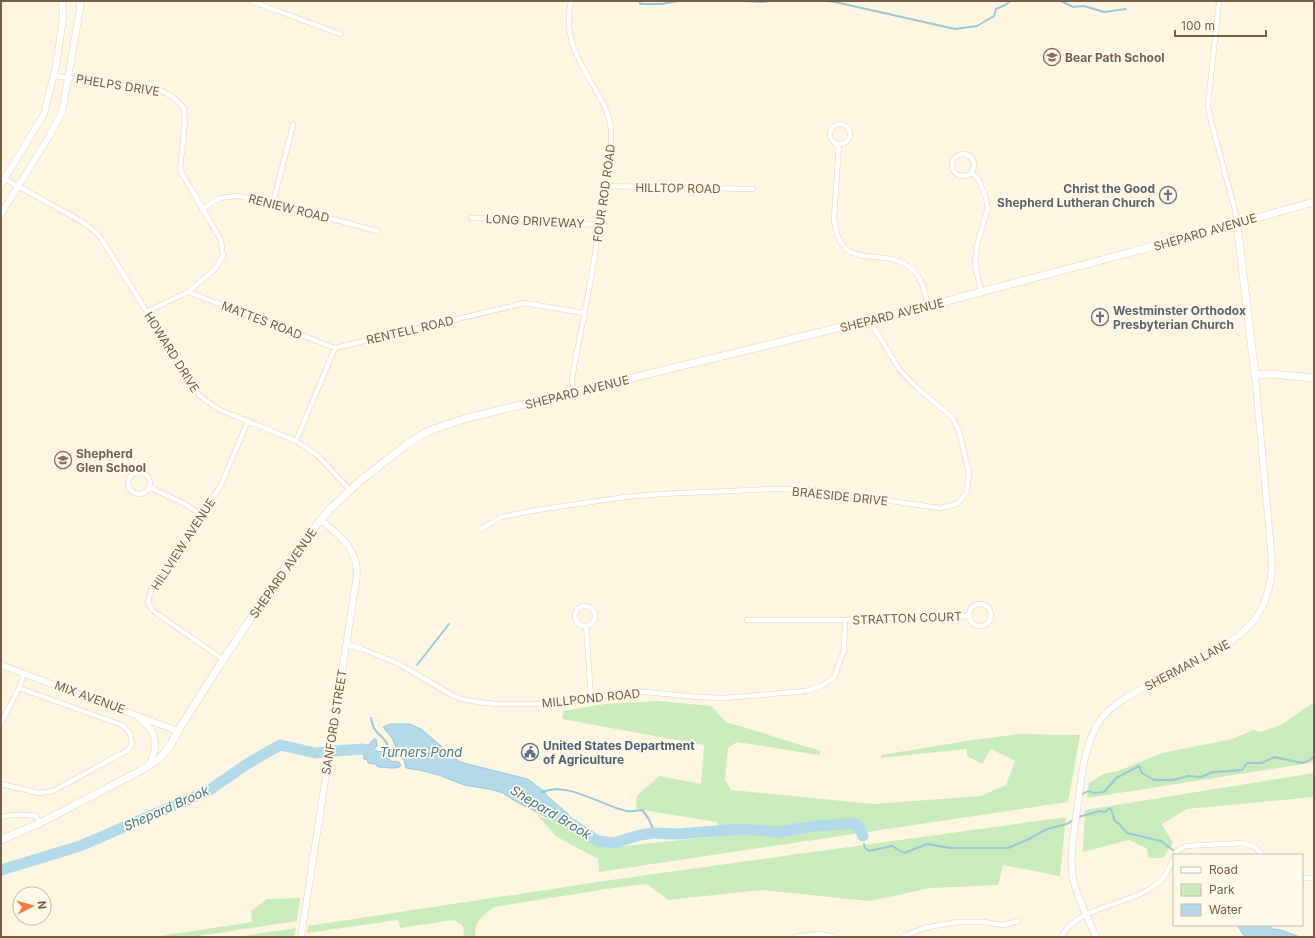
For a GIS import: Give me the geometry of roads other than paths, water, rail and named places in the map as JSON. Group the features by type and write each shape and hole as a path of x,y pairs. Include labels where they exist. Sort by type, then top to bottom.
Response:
{"main road":[{"name":"SHEPARD AVENUE","path":"1,840 40,822 149,766 164,754 299,546 321,520 350,490 406,445 421,435 467,418 870,321 1314,202"},
{"path":"1237,223 1255,375 1271,374 1314,378"}],"street":[{"path":"1,185 44,114 54,76 63,18 62,1"},
{"path":"1,214 50,135 62,112 69,77 80,1"},
{"path":"251,1 340,34"},
{"name":"FOUR ROD ROAD","path":"571,1 568,20 570,39 578,59 603,102 610,123 611,138 603,186 595,256 572,381 574,392"},
{"path":"1219,1 1208,105 1237,223"},
{"name":"PHELPS DRIVE","path":"54,76 160,90 173,96 184,108 185,122 180,170 221,240 223,256 215,269 188,292 146,312"},
{"path":"841,124 847,128 850,136 846,142 839,144 832,140 830,132 833,126 841,124"},
{"path":"273,203 293,125"},
{"path":"839,144 834,219 838,238 852,253 863,256 888,257 910,266 917,275 923,287 928,306"},
{"path":"964,154 970,157 974,163 974,170 972,173 962,177 953,171 952,164 956,157 964,154"},
{"path":"972,173 978,178 985,195 988,208 977,245 974,263 981,292"},
{"name":"HOWARD DRIVE","path":"5,178 81,221 97,233 200,396 218,409 296,441 318,456 350,490"},
{"name":"HILLTOP ROAD","path":"603,186 753,189"},
{"name":"RENIEW ROAD","path":"202,209 220,198 238,196 273,203 377,231"},
{"name":"LONG DRIVEWAY","path":"471,218 598,225"},
{"name":"MATTES ROAD","path":"188,292 335,348"},
{"name":"RENTELL ROAD","path":"335,348 525,303 584,313"},
{"name":"BRAESIDE DRIVE","path":"481,530 501,517 625,497 661,494 774,489 812,490 940,508 957,504 967,492 969,473 959,431 952,417 917,388 899,369 870,321"},
{"path":"296,441 335,348"},
{"name":"SHERMAN LANE","path":"1096,937 1086,915 1074,879 1072,864 1072,848 1084,765 1087,749 1093,732 1112,707 1133,693 1231,642 1245,631 1253,622 1263,607 1267,596 1270,584 1272,561 1255,375"},
{"name":"HILLVIEW AVENUE","path":"224,660 153,611 148,602 151,591 221,485 248,422"},
{"path":"135,472 144,472 149,479 149,487 143,493 134,493 128,486 128,478 135,472"},
{"path":"149,487 185,504 201,515"},
{"name":"SANFORD STREET","path":"301,937 357,575 356,560 348,545 321,520"},
{"path":"582,605 591,607 596,613 594,622 586,626 578,623 575,617 576,611 582,605"},
{"name":"STRATTON COURT","path":"978,605 987,608 990,614 987,623 980,626 971,622 969,616 972,608 978,605"},
{"name":"STRATTON COURT","path":"747,620 845,620 926,616 969,616"},
{"name":"MILLPOND ROAD","path":"346,644 396,663 461,699 472,702 497,704 562,703 627,693 645,692 696,698 725,698 806,691 816,688 834,678 844,650 845,620"},
{"path":"586,626 591,698"},
{"name":"MIX AVENUE","path":"1,664 178,731"},
{"path":"1,723 19,688 24,673"},
{"path":"1,784 39,793 53,791 128,750 132,744 130,733 122,725 19,688"},
{"path":"131,713 145,722 154,733 156,745 154,756 149,766"},
{"path":"1,817 8,815 29,815 36,816 40,822"},
{"path":"1176,854 1177,851 1186,846 1236,843 1243,843 1255,847 1262,854"},
{"path":"1061,937 1067,929 1086,915 1138,894 1151,887 1164,877 1173,860"},
{"path":"1303,878 1314,878"},
{"path":"902,937 924,928 957,922 984,922 1003,925 1018,920"},
{"path":"795,937 819,934 835,937"}],"water":[{"name":"Turners Pond","path":"390,724 410,724 421,729 460,762 528,779 545,792 547,796 568,814 578,828 560,824 515,801 503,793 464,785 439,775 406,768 404,760 399,757 390,758 390,761 399,762 401,766 396,768 378,767 375,764 368,763 367,760 364,759 363,745 370,745 374,739 376,739 377,746 373,750 375,751 381,752 397,749 392,738 383,727"},
{"path":"1238,926 1270,926 1272,929 1281,930 1300,937 1245,937"}],"waterway":[{"path":"640,1 640,4 662,4 678,1"},
{"path":"742,1 770,1"},
{"path":"826,1 955,29 977,26 994,16 996,9 1011,1"},
{"path":"1061,1 1073,7 1084,6 1104,12 1126,9"},
{"path":"417,665 449,624"},
{"path":"371,718 375,729 387,743 388,753"},
{"name":"Shepard Brook","path":"1,870 80,846 208,791 247,764 280,745 316,753 325,752"},
{"name":"Shepard Brook","path":"335,751 363,749 376,756"},
{"name":"Shepard Brook","path":"1081,795 1088,791 1094,793 1104,792 1116,778 1139,766 1142,773 1154,780 1173,780 1188,776 1201,777 1213,772 1242,770 1247,763 1262,763 1274,757 1302,763 1308,761 1314,756"},
{"path":"542,792 552,789 563,790 574,792 627,811 642,810 647,815 654,833"},
{"path":"1079,817 1099,811 1105,812 1110,808 1115,821 1120,824 1127,833 1161,841 1173,850"},
{"name":"Shepard Brook","path":"566,820 598,841 614,843 640,835 654,833 676,834 742,829 779,832 814,826 847,824 854,824 859,827 863,836"},
{"name":"Shepard Brook","path":"864,844 865,848 869,851 892,846 904,853 927,844 950,848 1008,848 1047,829 1067,824 1073,820"}],"place":[{"name":"Bear Path School","path":"1052,57"},
{"name":"Christ the Good Shepherd Lutheran Church","path":"1168,195"},
{"name":"Westminster Orthodox Presbyterian Church","path":"1100,317"},
{"name":"Shepherd Glen School","path":"63,460"},
{"name":"United States Department of Agriculture","path":"530,752"}]}
